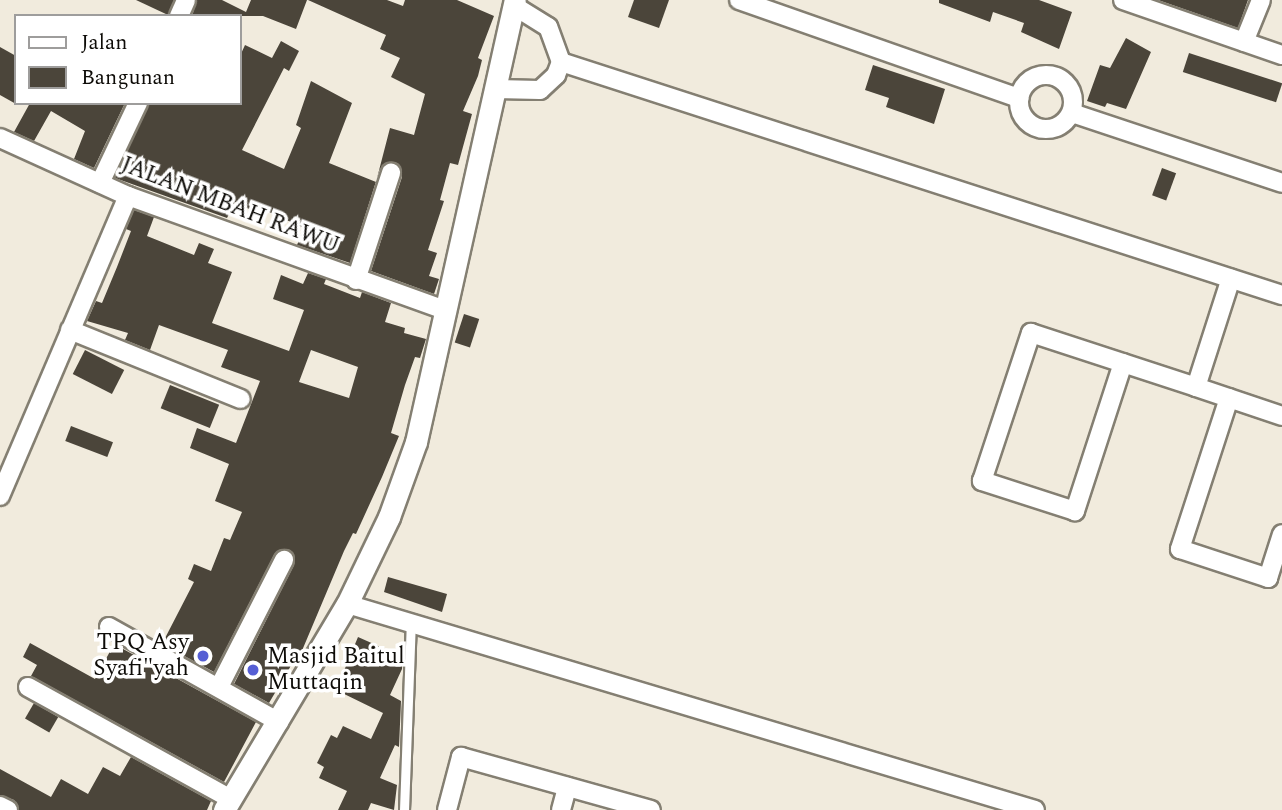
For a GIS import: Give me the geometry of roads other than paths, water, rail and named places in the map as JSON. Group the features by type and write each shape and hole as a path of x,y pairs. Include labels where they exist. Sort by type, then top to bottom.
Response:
{"street":[{"path":"739,0 1019,98"},
{"path":"1244,42 1261,0"},
{"path":"1126,1 1151,4 1282,55"},
{"path":"28,687 228,805 347,604 388,517 416,442 514,3 548,27 561,62 556,75 540,90 496,89"},
{"path":"561,62 1282,295"},
{"path":"1047,75 1059,78 1069,87 1073,100 1072,113 1065,122 1045,130 1025,120 1019,98 1024,86 1034,78 1047,75"},
{"path":"100,183 137,105"},
{"path":"1072,113 1282,183"},
{"name":"JALAN MBAH RAWU","path":"0,138 128,195 356,280 447,310"},
{"path":"356,280 391,173"},
{"path":"0,496 75,332 128,195"},
{"path":"1196,387 1231,278"},
{"path":"75,332 242,399"},
{"path":"1123,363 1075,511 982,481 1031,333 1123,363 1196,387 1282,416"},
{"path":"1229,398 1180,549 1268,578 1282,534"},
{"path":"219,687 284,560"},
{"path":"347,604 1035,810"},
{"path":"109,627 279,722"},
{"path":"447,810 461,757 651,810"},
{"path":"561,810 567,787"},
{"path":"0,806 8,810"}],"lane":[{"path":"404,810 411,623"}],"place":[{"name":"TPQ Asy Syafi\"yah","path":"203,656"},
{"name":"Masjid Baitul Muttaqin","path":"253,670"}]}
